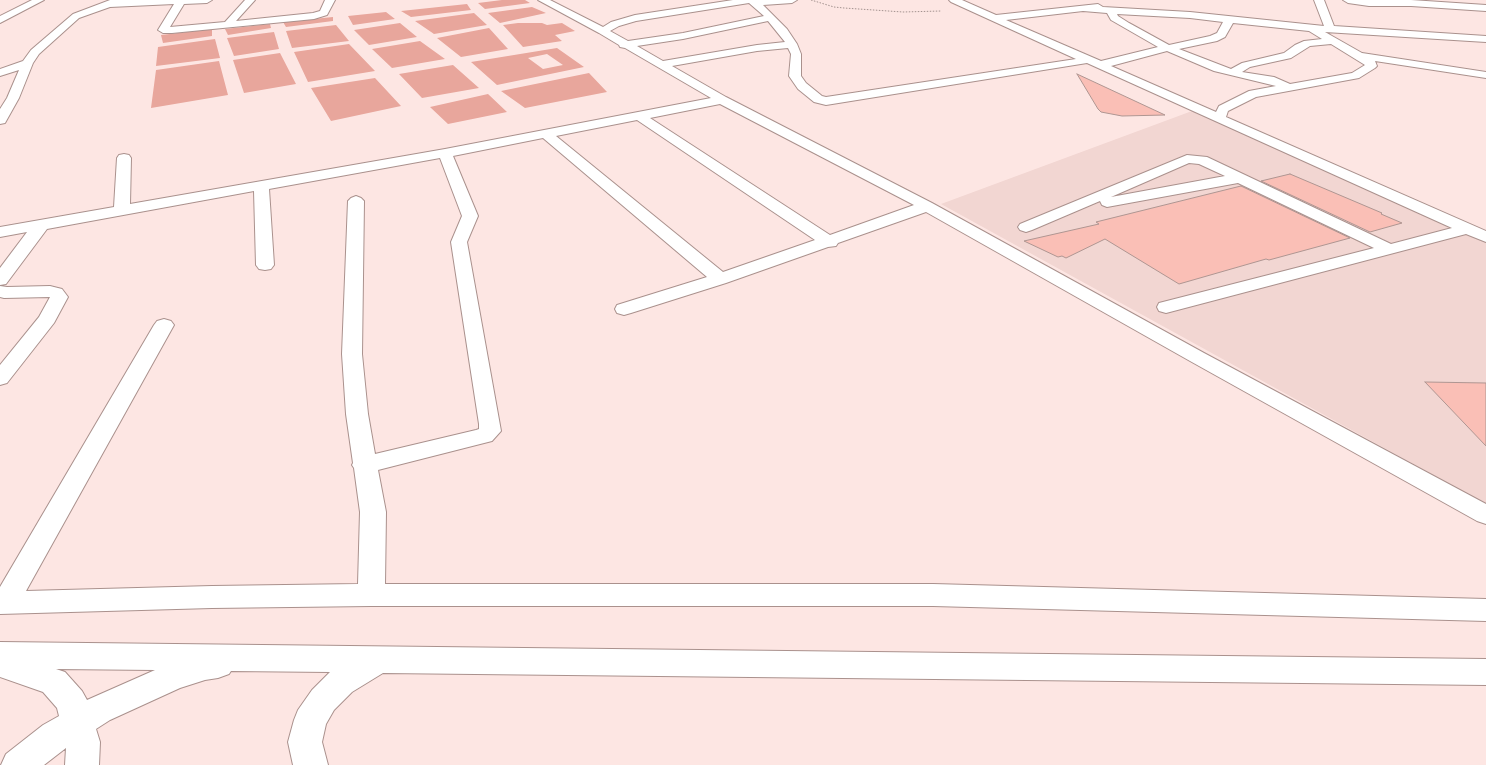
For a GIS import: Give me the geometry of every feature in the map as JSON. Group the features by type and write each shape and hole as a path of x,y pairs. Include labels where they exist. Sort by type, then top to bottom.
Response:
{"street":[{"path":"0,20 39,0"},
{"path":"0,120 13,98 27,63 35,52 55,37 70,20 76,16 119,0"},
{"path":"137,0 148,4"},
{"path":"108,4 148,4 207,0"},
{"path":"228,24 250,0"},
{"path":"180,2 163,30 321,15 324,13 330,0"},
{"path":"543,0 603,31 624,45 722,100 928,206 1197,357 1486,515"},
{"path":"603,31 615,24 635,18 753,1 792,0"},
{"path":"954,0 1486,237"},
{"path":"988,15 1084,9 1105,6 1110,4 1111,0"},
{"path":"1319,0 1330,29"},
{"path":"1348,0 1369,3 1453,5 1486,8"},
{"path":"1431,0 1453,5 1465,17"},
{"path":"753,1 792,44 796,54 795,76 802,86 818,99 826,101 1094,63 1213,39 1221,35 1229,20"},
{"path":"1084,9 1190,15 1311,28 1486,38"},
{"path":"1111,11 1114,18 1121,23 1168,48 1232,73 1274,82 1291,88"},
{"path":"624,45 683,36 770,18"},
{"path":"1219,119 1223,109 1240,99 1269,91 1355,76 1371,66 1370,62 1331,41 1311,28"},
{"path":"1470,37 1486,33"},
{"path":"1232,73 1246,65 1287,56 1294,50 1308,43 1331,41"},
{"path":"661,65 757,48 792,44"},
{"path":"1355,54 1486,74"},
{"path":"0,73 27,63"},
{"path":"0,232 445,154 722,100"},
{"path":"639,116 830,242"},
{"path":"546,134 720,279"},
{"path":"364,464 484,436 490,431 459,242 470,216 445,154"},
{"path":"122,211 124,158"},
{"path":"1026,227 1187,159 1202,160 1389,249"},
{"path":"1068,209 1240,178"},
{"path":"261,187 265,265"},
{"path":"356,201 352,354 357,414 373,512 371,596"},
{"path":"624,309 830,242 928,206"},
{"path":"0,280 41,225"},
{"path":"1166,307 1467,229"},
{"path":"0,291 4,293 50,291 56,293 59,297 47,319 0,379"},
{"path":"3,603 164,325"},
{"path":"3,603 212,597 933,595 1486,610"},
{"path":"0,655 380,658 1486,672"},
{"path":"18,765 55,736 98,710 172,677 205,667 264,657"},
{"path":"311,765 305,742 310,720 323,700 341,682 380,658"},
{"path":"0,664 28,672 54,682 71,701 83,742 82,765"}],"path":[{"path":"811,0 834,7 844,8 902,12 930,10 988,15"}],"shaded area":[{"path":"502,0 525,0 530,3 485,9 478,3"},
{"path":"467,4 471,10 411,17 401,11"},
{"path":"532,7 546,13 500,23 488,13"},
{"path":"386,12 395,19 353,25 348,16"},
{"path":"474,13 487,25 434,34 415,21"},
{"path":"333,17 333,21 286,27 283,22"},
{"path":"400,23 417,37 369,45 354,30"},
{"path":"518,23 542,23 547,25 562,23 575,31 555,35 562,41 523,47 503,25"},
{"path":"270,24 271,28 228,35 225,29"},
{"path":"336,25 349,41 292,48 286,31"},
{"path":"489,28 508,49 461,57 437,38"},
{"path":"212,29 212,36 163,43 161,35"},
{"path":"274,32 279,49 234,56 227,38"},
{"path":"215,39 220,58 156,66 158,47"},
{"path":"420,41 445,59 392,68 372,49"},
{"path":"349,44 375,71 308,82 294,52"},
{"path":"557,48 584,67 497,85 471,62","holes":["547,54 563,65 543,69 528,58"]},
{"path":"280,53 296,84 244,93 233,60"},
{"path":"219,61 228,95 151,108 156,70"},
{"path":"453,65 479,88 422,98 399,74"},
{"path":"589,73 607,92 525,108 501,91"},
{"path":"375,78 401,106 331,121 311,88"},
{"path":"488,94 507,112 448,124 430,107"},
{"path":"1192,111 1486,240 1486,504 941,204"}],"building":[{"path":"1077,74 1165,115 1122,116 1101,112"},
{"path":"1290,174 1402,223 1370,232 1261,181"},
{"path":"1241,186 1350,238 1269,260 1266,259 1179,284 1105,239 1066,258 1062,256 1058,257 1024,241 1099,224 1096,222"},
{"path":"1425,382 1486,383 1486,446"}]}
